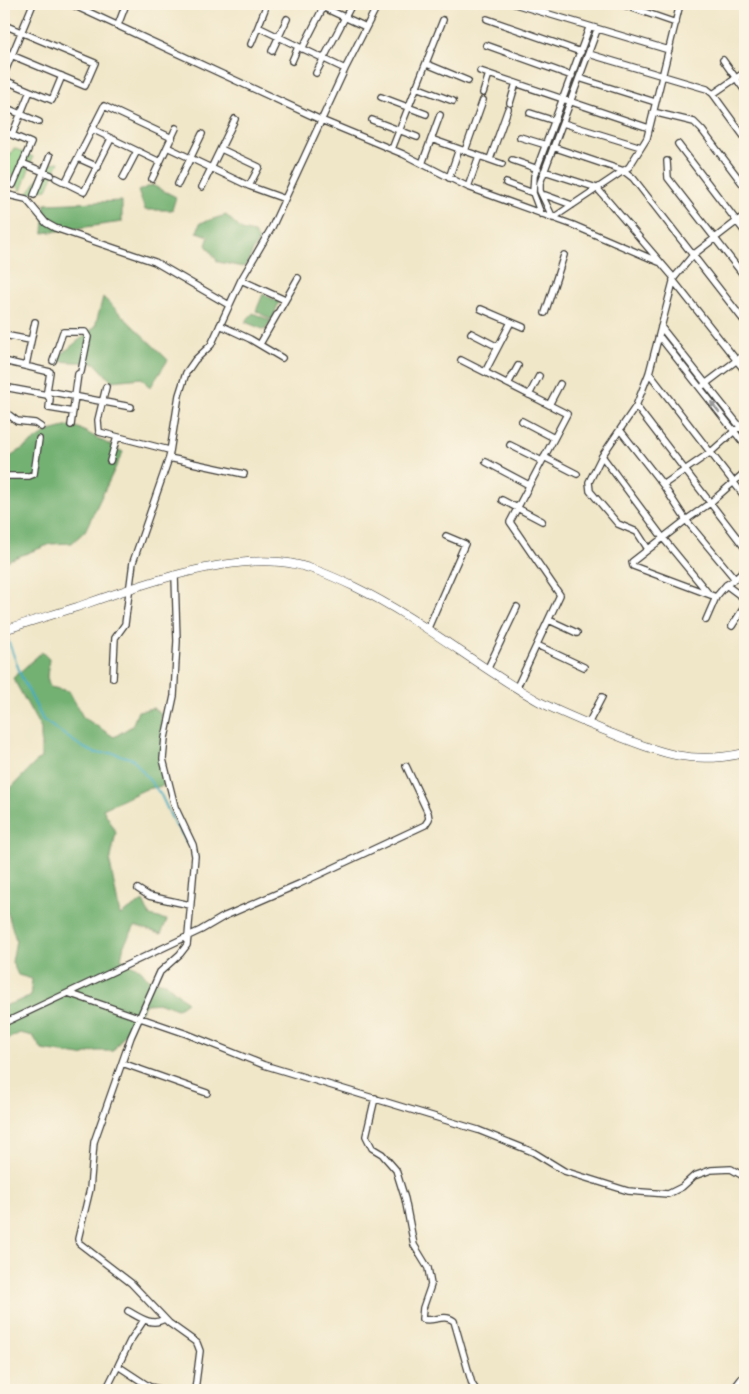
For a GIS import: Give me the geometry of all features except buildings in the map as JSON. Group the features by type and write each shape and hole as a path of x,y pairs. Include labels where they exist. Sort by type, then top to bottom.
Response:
{"main road":[{"path":"4,630 128,588 175,576 235,564 280,562 326,573 389,604 540,702 644,747 674,756 707,759 745,752"}],"street":[{"path":"4,74 34,4"},
{"path":"71,4 321,120 392,149 468,188 554,218 658,262"},
{"path":"118,25 126,4"},
{"path":"316,4 324,5 366,27"},
{"path":"316,73 352,4"},
{"path":"113,678 115,638 125,624 128,588 133,562 169,458 180,390 186,373 195,360 211,345 241,280 272,227 344,69 378,4"},
{"path":"515,4 589,28 669,50"},
{"path":"621,4 676,23"},
{"path":"554,218 624,172 641,147 649,128 680,4"},
{"path":"292,61 324,5"},
{"path":"251,44 265,9"},
{"path":"272,51 287,20"},
{"path":"392,149 443,20"},
{"path":"487,20 581,52"},
{"path":"4,24 94,63 85,86 4,52"},
{"path":"258,27 344,69"},
{"path":"541,214 534,193 534,176 589,28"},
{"path":"554,218 540,191 544,171 597,30"},
{"path":"486,45 572,76"},
{"path":"588,54 707,89 713,94 745,138"},
{"path":"722,60 745,91"},
{"path":"427,64 468,81"},
{"path":"480,71 649,128"},
{"path":"713,94 745,72"},
{"path":"483,93 489,74"},
{"path":"4,80 52,100 62,76"},
{"path":"579,78 656,102"},
{"path":"490,159 516,83"},
{"path":"416,87 453,101"},
{"path":"12,135 30,91"},
{"path":"381,97 426,114"},
{"path":"449,178 483,100"},
{"path":"65,182 104,106 172,138"},
{"path":"4,107 39,122"},
{"path":"653,112 694,122 745,186"},
{"path":"530,113 555,121"},
{"path":"422,164 440,115"},
{"path":"202,187 236,119"},
{"path":"372,120 417,137"},
{"path":"563,123 641,147"},
{"path":"152,179 176,128"},
{"path":"92,130 160,162"},
{"path":"4,131 30,142 13,185"},
{"path":"178,184 202,134"},
{"path":"520,137 546,145"},
{"path":"22,163 84,192 112,138"},
{"path":"431,139 502,164"},
{"path":"678,144 745,232"},
{"path":"167,147 250,186 285,199"},
{"path":"554,147 624,172 633,178 745,322"},
{"path":"221,150 258,168 250,186"},
{"path":"123,178 136,151"},
{"path":"34,195 50,156"},
{"path":"468,188 479,156"},
{"path":"78,158 98,167"},
{"path":"512,160 538,169"},
{"path":"666,161 668,178 745,277"},
{"path":"544,171 597,188 613,204 658,262 674,279 745,371"},
{"path":"506,183 534,193"},
{"path":"4,194 26,199 46,223 55,228 155,262 229,305"},
{"path":"545,195 572,205"},
{"path":"648,548 637,532 618,524 590,491 589,482 602,456 636,406 649,373 674,279 693,255 745,215"},
{"path":"545,313 564,255"},
{"path":"260,344 298,278"},
{"path":"241,280 284,300"},
{"path":"481,309 523,327"},
{"path":"26,365 35,322"},
{"path":"485,372 511,322"},
{"path":"220,325 260,344 282,358"},
{"path":"661,327 745,433"},
{"path":"71,425 76,397 78,374 82,372 88,337 85,332 63,332 50,372 47,393 50,399 49,408 73,412"},
{"path":"471,333 498,347"},
{"path":"4,336 30,340"},
{"path":"659,336 745,445"},
{"path":"700,386 707,383 745,354"},
{"path":"462,360 567,414 510,522 560,596 517,687"},
{"path":"4,361 50,372"},
{"path":"508,384 518,366"},
{"path":"649,373 745,497"},
{"path":"529,395 539,376"},
{"path":"549,405 560,384"},
{"path":"4,387 102,400 131,407"},
{"path":"106,387 98,420 99,432 169,450"},
{"path":"636,406 745,548"},
{"path":"4,411 17,421 34,423 41,427"},
{"path":"522,422 554,438"},
{"path":"663,486 710,452 740,426"},
{"path":"620,430 663,486 686,520 735,579"},
{"path":"110,461 117,436"},
{"path":"4,476 29,476 34,474 39,439"},
{"path":"510,445 577,474"},
{"path":"602,456 662,538 710,594"},
{"path":"169,458 244,474"},
{"path":"486,462 529,485"},
{"path":"716,597 633,566 633,560 710,503 745,472"},
{"path":"502,500 542,521"},
{"path":"428,628 465,544 446,536"},
{"path":"706,620 716,597 726,585 745,570"},
{"path":"175,576 177,641 174,696 165,738 163,759 175,807 194,850 193,886 187,945 160,972 122,1063 94,1142 90,1188 78,1239 79,1243 131,1283 164,1318 191,1338 200,1351 194,1390"},
{"path":"726,585 745,599"},
{"path":"732,626 745,606"},
{"path":"488,668 517,607"},
{"path":"549,620 577,633"},
{"path":"537,645 584,667"},
{"path":"588,724 602,697"},
{"path":"4,1023 188,936 225,916 425,825 429,819 428,813 406,766"},
{"path":"138,889 149,896 190,905"},
{"path":"68,993 264,1065 478,1130 533,1152 564,1171 628,1191 668,1194 682,1187 694,1176 711,1170 731,1169 745,1177"},
{"path":"122,1063 207,1093"},
{"path":"375,1098 366,1136 372,1148 382,1154 396,1170 405,1199 414,1245 428,1268 431,1285 423,1308 422,1319 427,1321 447,1318 454,1320 472,1384 476,1390"},
{"path":"128,1311 144,1320 158,1322 164,1318"},
{"path":"106,1390 130,1341 144,1320"},
{"path":"118,1366 150,1387 163,1390"},
{"path":"733,1390 745,1374"}],"green space":[{"path":"14,148 33,157 21,191 5,165"},
{"path":"59,162 47,189 27,194 50,163"},
{"path":"152,185 176,197 172,210 145,210 138,191"},
{"path":"122,201 122,222 43,233 45,204"},
{"path":"226,215 242,230 254,233 259,240 244,267 218,262 206,245 209,236 197,232 200,223"},
{"path":"263,294 279,302 272,320 256,311"},
{"path":"103,297 168,360 150,388 142,378 111,381 95,363 53,361 95,327"},
{"path":"253,313 271,321 265,330 245,322"},
{"path":"73,425 123,452 85,531 72,543 51,544 4,562 4,461 49,431"},
{"path":"42,652 49,659 47,677 50,687 69,691 83,717 114,737 132,726 138,711 153,708 161,713 163,786 146,789 103,809 116,832 110,863 120,915 143,901 150,916 167,920 161,934 135,926 124,945 121,959 141,970 149,980 166,983 187,1002 177,1009 161,1003 146,1004 113,1051 95,1051 81,1056 42,1050 33,1036 20,1033 4,1041 4,1006 30,997 32,979 18,975 12,962 16,940 8,914 4,909 4,795 41,757 41,729 13,678"}],"waterway":[{"path":"5,632 22,678 43,720 82,747 95,753 113,753 133,759 161,795 174,823 189,845"}]}
